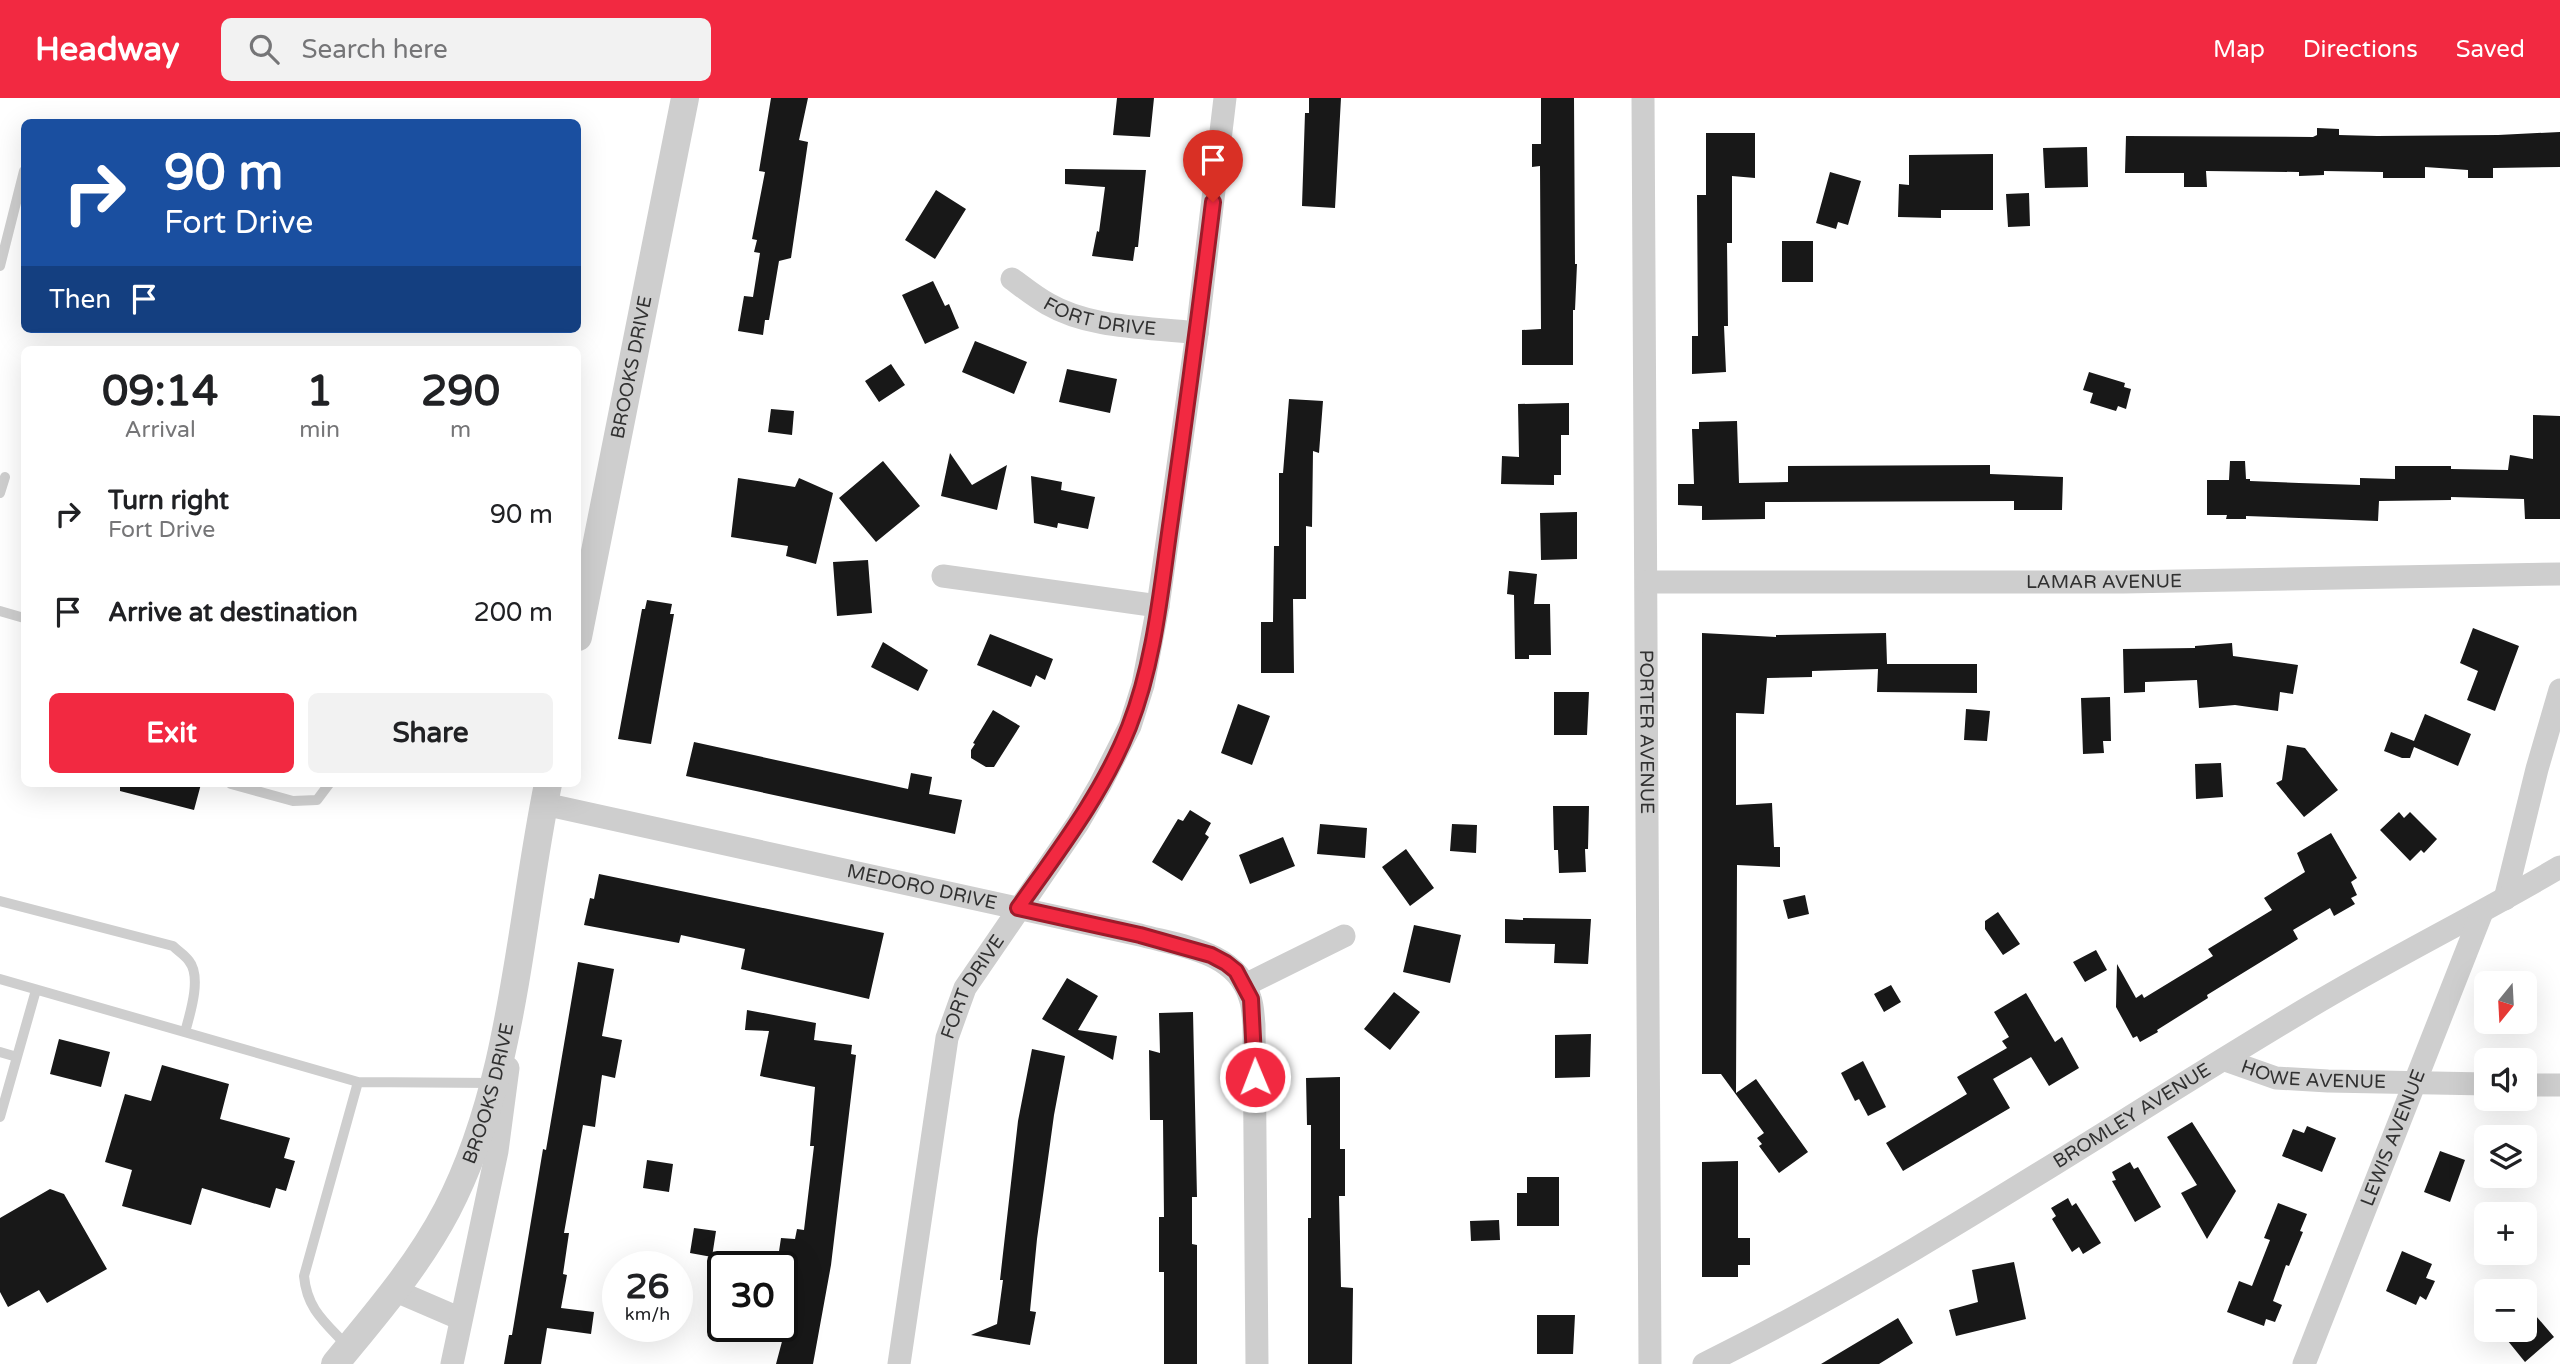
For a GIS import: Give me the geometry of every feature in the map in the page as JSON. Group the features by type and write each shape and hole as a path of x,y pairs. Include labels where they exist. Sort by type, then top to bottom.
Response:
{"street":[{"name":"BROOKS DRIVE","path":"581,622 685,98"},
{"name":"FORT DRIVE","path":"899,1364 947,1038 965,988 1078,823 1117,755 1143,685 1158,606 1197,332 1225,98"},
{"name":"PORTER AVENUE","path":"1643,98 1650,1364"},
{"name":"FORT DRIVE","path":"1012,279 1048,305 1079,317 1197,332"},
{"name":"LAMAR AVENUE","path":"1647,582 2124,582 2560,575"},
{"path":"943,576 1158,606"},
{"path":"2505,899 2537,769 2560,690"},
{"name":"BROOKS DRIVE","path":"341,1356 396,1291 426,1247 462,1179 492,1083 510,1006 546,794"},
{"name":"MEDORO DRIVE","path":"546,794 1140,935 1211,955 1236,971 1245,985"},
{"name":"BROMLEY AVENUE","path":"1704,1364 1783,1323 1997,1201 2307,1009 2560,867"},
{"name":"LEWIS AVENUE","path":"2304,1364 2482,912"},
{"path":"1257,1364 1255,1051 1251,999 1245,985 1344,936"},
{"path":"452,1364 496,1151 508,1074 510,1006"},
{"name":"HOWE AVENUE","path":"2225,1060 2276,1078 2474,1084"},
{"path":"2537,1084 2560,1085"},
{"path":"396,1291 460,1319"}],"lane":[{"path":"0,266 21,183"},
{"path":"0,493 5,477"},
{"path":"0,611 21,617"},
{"path":"242,787 293,801 317,800 327,787"},
{"path":"0,901 173,946 191,962 194,985 185,1032"},
{"path":"0,979 358,1082 492,1083"},
{"path":"0,1117 36,990"},
{"path":"0,1052 17,1057"},
{"path":"341,1356 311,1306 306,1295 304,1276 358,1082"}],"building":[{"path":"771,98 808,98 799,140 808,142 791,258 779,261 769,320 765,320 763,335 738,331 744,296 753,297 760,253 754,252 757,240 752,239 765,172 759,171"},
{"path":"1117,98 1154,98 1150,137 1113,135"},
{"path":"1309,98 1341,98 1335,208 1302,206 1305,113 1309,113"},
{"path":"1541,98 1574,98 1577,264 1573,310 1573,365 1522,365 1522,330 1541,329 1540,166 1532,167 1532,144 1541,144"},
{"path":"2317,128 2339,129 2339,135 2377,136 2560,132 2560,167 2493,168 2493,178 2468,178 2468,170 2425,167 2425,178 2383,178 2383,172 2324,171 2324,175 2299,176 2299,172 2206,171 2207,187 2184,187 2184,173 2125,173 2126,136 2313,137 2317,135"},
{"path":"1706,133 1755,133 1755,178 1732,176 1732,243 1727,243 1728,326 1724,326 1726,372 1692,374 1692,336 1698,336 1697,195 1706,195"},
{"path":"2087,147 2088,187 2045,188 2043,148"},
{"path":"1993,154 1993,210 1941,210 1941,218 1898,217 1899,184 1909,185 1909,155"},
{"path":"1065,169 1146,170 1138,247 1135,247 1133,261 1092,256 1097,231 1099,232 1105,187 1065,184"},
{"path":"1830,172 1861,181 1848,225 1838,222 1836,229 1816,223"},
{"path":"936,190 966,209 935,259 905,240"},
{"path":"2029,193 2030,226 2008,227 2006,194"},
{"path":"1782,241 1813,241 1813,282 1782,282"},
{"path":"933,281 945,306 949,304 959,328 925,344 902,295"},
{"path":"975,341 1027,362 1014,394 962,372"},
{"path":"891,364 905,385 879,402 865,381"},
{"path":"1067,369 1117,379 1110,413 1059,402"},
{"path":"2089,372 2125,383 2124,387 2131,389 2126,409 2118,406 2116,411 2090,403 2093,393 2083,390"},
{"path":"1289,399 1323,401 1319,453 1313,451 1312,527 1306,526 1306,599 1293,599 1294,673 1261,673 1261,622 1273,622 1274,546 1279,546 1279,473 1283,473"},
{"path":"1569,403 1569,435 1561,435 1561,475 1554,475 1554,485 1501,484 1502,456 1519,457 1518,404"},
{"path":"771,409 794,411 792,435 768,432"},
{"path":"2533,415 2560,416 2560,519 2525,519 2524,499 2451,497 2451,500 2379,501 2378,521 2246,516 2246,519 2226,519 2227,515 2207,515 2207,480 2229,480 2230,461 2245,461 2246,479 2250,481 2360,485 2360,478 2395,479 2395,466 2508,470 2510,455 2533,459"},
{"path":"1737,421 1739,483 1788,482 1788,466 1990,465 1990,474 2063,477 2062,510 2014,510 2014,501 1765,502 1765,519 1702,520 1702,506 1678,505 1678,484 1694,484 1692,429 1699,429 1699,422"},
{"path":"950,453 972,485 1007,465 997,510 941,496"},
{"path":"883,461 920,506 876,542 839,498"},
{"path":"1031,476 1062,482 1061,490 1095,497 1088,529 1058,523 1057,528 1034,523"},
{"path":"738,478 795,487 799,478 833,493 816,564 786,556 788,546 731,537"},
{"path":"1577,512 1577,559 1541,560 1540,513"},
{"path":"868,560 872,613 837,616 833,562"},
{"path":"1509,571 1537,574 1534,604 1550,604 1551,655 1529,655 1529,659 1515,659 1514,595 1507,594"},
{"path":"647,600 672,604 670,614 674,614 651,744 618,739 642,609 645,609"},
{"path":"2473,628 2519,646 2495,711 2467,700 2478,671 2460,663"},
{"path":"1702,633 1776,637 1886,633 1887,664 1977,664 1977,693 1877,692 1878,669 1812,671 1812,677 1767,678 1764,714 1736,713 1736,805 1772,803 1774,847 1780,847 1780,867 1737,865 1736,1093 1756,1079 1808,1152 1779,1173 1759,1146 1762,1144 1757,1138 1764,1133 1721,1074 1702,1074"},
{"path":"990,634 1053,659 1045,680 1036,675 1031,687 977,665"},
{"path":"883,642 928,670 918,691 871,667"},
{"path":"2232,643 2233,656 2298,665 2293,694 2280,692 2278,711 2235,705 2199,708 2197,680 2145,682 2145,692 2124,693 2123,649 2195,648"},
{"path":"1554,692 1589,692 1587,735 1554,735"},
{"path":"2110,697 2111,741 2103,741 2104,753 2083,754 2081,698"},
{"path":"1238,704 1270,716 1252,765 1221,753"},
{"path":"1966,709 1990,711 1987,741 1964,740"},
{"path":"993,710 1020,726 994,767 986,767 971,758 971,750"},
{"path":"2425,714 2471,734 2458,766 2414,747 2410,758 2384,751 2391,732 2414,741"},
{"path":"694,742 908,789 911,773 932,777 929,794 962,800 955,834 686,776"},
{"path":"2287,745 2305,748 2338,790 2304,817 2276,783 2282,780"},
{"path":"2221,763 2223,797 2196,799 2195,764"},
{"path":"120,787 200,787 194,810 120,791"},
{"path":"1553,806 1589,806 1586,872 1559,873 1558,850 1554,850"},
{"path":"1190,810 1211,823 1205,834 1209,837 1182,881 1152,862 1178,819 1183,821"},
{"path":"2399,812 2404,818 2410,812 2437,839 2424,853 2421,850 2410,861 2380,830"},
{"path":"1320,824 1367,828 1365,858 1317,854"},
{"path":"1452,824 1477,825 1476,853 1450,851"},
{"path":"2331,833 2357,878 2351,882 2357,895 2351,898 2355,904 2334,916 2330,908 2293,930 2298,939 2207,995 2208,998 2157,1030 2158,1032 2140,1042 2137,1036 2133,1038 2116,1007 2117,964 2136,998 2142,994 2144,998 2213,956 2208,949 2272,910 2264,898 2305,872 2297,853"},
{"path":"1283,837 1295,866 1250,884 1239,855"},
{"path":"1406,849 1434,888 1410,906 1382,867"},
{"path":"599,874 884,933 869,999 741,969 745,949 681,935 679,943 584,925 590,898 594,899"},
{"path":"1805,895 1809,914 1788,919 1783,900"},
{"path":"1998,912 2020,944 2003,955 1985,929 1985,921"},
{"path":"1505,919 1591,919 1588,964 1554,963 1555,944 1505,943"},
{"path":"1414,925 1461,935 1450,983 1403,972"},
{"path":"2096,950 2107,970 2085,982 2073,962"},
{"path":"578,962 614,969 602,1036 622,1040 615,1078 602,1075 595,1127 583,1125 564,1233 569,1233 563,1274 567,1275 561,1308 594,1312 591,1334 547,1328 541,1364 504,1364 509,1335 512,1335"},
{"path":"1067,978 1098,996 1078,1030 1117,1036 1113,1060 1042,1019"},
{"path":"1891,985 1901,1002 1884,1012 1874,994"},
{"path":"1394,992 1420,1012 1390,1050 1364,1029"},
{"path":"2026,993 2055,1042 2062,1037 2079,1068 2049,1086 2031,1057 1993,1079 2010,1108 1903,1171 1886,1143 1967,1094 1957,1077 2007,1048 2002,1041 2009,1037 1994,1012"},
{"path":"747,1010 816,1023 814,1040 852,1045 851,1054 856,1055 831,1265 813,1364 776,1364 782,1342 798,1342 798,1251 779,1251 781,1238 795,1239 797,1229 804,1230 814,1146 810,1146 815,1087 760,1076 769,1031 745,1030"},
{"path":"1193,1012 1197,1197 1192,1197 1192,1244 1197,1245 1197,1364 1164,1364 1164,1272 1159,1272 1159,1217 1164,1217 1163,1120 1150,1120 1149,1050 1160,1053 1159,1013"},
{"path":"1591,1034 1590,1077 1555,1078 1555,1035"},
{"path":"59,1039 110,1052 101,1087 50,1074"},
{"path":"1032,1049 1065,1056 1037,1239 1030,1311 1036,1312 1030,1345 971,1335 997,1324 1018,1121"},
{"path":"1863,1061 1886,1107 1868,1116 1859,1099 1855,1101 1841,1073"},
{"path":"162,1065 229,1084 220,1119 290,1138 284,1158 295,1161 286,1191 276,1188 270,1208 202,1188 191,1225 122,1206 132,1170 105,1162 125,1094 151,1101"},
{"path":"1340,1077 1340,1149 1345,1149 1345,1196 1339,1196 1341,1287 1353,1288 1352,1364 1308,1364 1311,1125 1307,1125 1306,1078"},
{"path":"2192,1122 2236,1191 2207,1239 2181,1193 2197,1185 2167,1137"},
{"path":"2307,1126 2336,1138 2322,1172 2282,1156 2293,1129 2304,1133"},
{"path":"2440,1151 2465,1160 2450,1202 2424,1192"},
{"path":"647,1160 673,1164 669,1192 643,1188"},
{"path":"1738,1161 1738,1238 1750,1238 1750,1265 1738,1265 1738,1277 1702,1277 1702,1162"},
{"path":"2130,1162 2134,1169 2138,1167 2161,1207 2135,1222 2112,1181 2116,1180 2112,1172"},
{"path":"1527,1177 1559,1177 1559,1226 1517,1226 1517,1193 1527,1193"},
{"path":"50,1189 64,1194 107,1269 47,1303 39,1290 8,1307 0,1292 0,1218"},
{"path":"2068,1198 2072,1206 2076,1203 2101,1243 2083,1254 2079,1247 2072,1252 2052,1219 2056,1216 2051,1208"},
{"path":"2278,1203 2307,1214 2300,1231 2303,1232 2289,1266 2286,1265 2273,1301 2282,1305 2275,1322 2266,1319 2264,1326 2227,1312 2239,1281 2252,1286 2270,1240 2264,1238"},
{"path":"1499,1220 1500,1240 1471,1241 1470,1221"},
{"path":"694,1228 716,1231 713,1251 707,1251 707,1256 690,1251"},
{"path":"2402,1251 2432,1264 2426,1278 2435,1281 2426,1300 2420,1296 2416,1305 2386,1291"},
{"path":"2014,1262 2026,1319 1956,1336 1949,1310 1978,1302 1972,1270"},
{"path":"1537,1315 1575,1315 1573,1354 1537,1354"},
{"path":"2537,1317 2554,1337 2525,1362 2509,1342 2537,1342"},
{"path":"1898,1318 1913,1343 1879,1364 1821,1364"}],"route":[{"path":"1213,202 1158,606 1143,685 1117,755 1078,823 1018,908 1140,935 1211,955 1226,963 1236,971 1251,999 1255,1077"}]}
